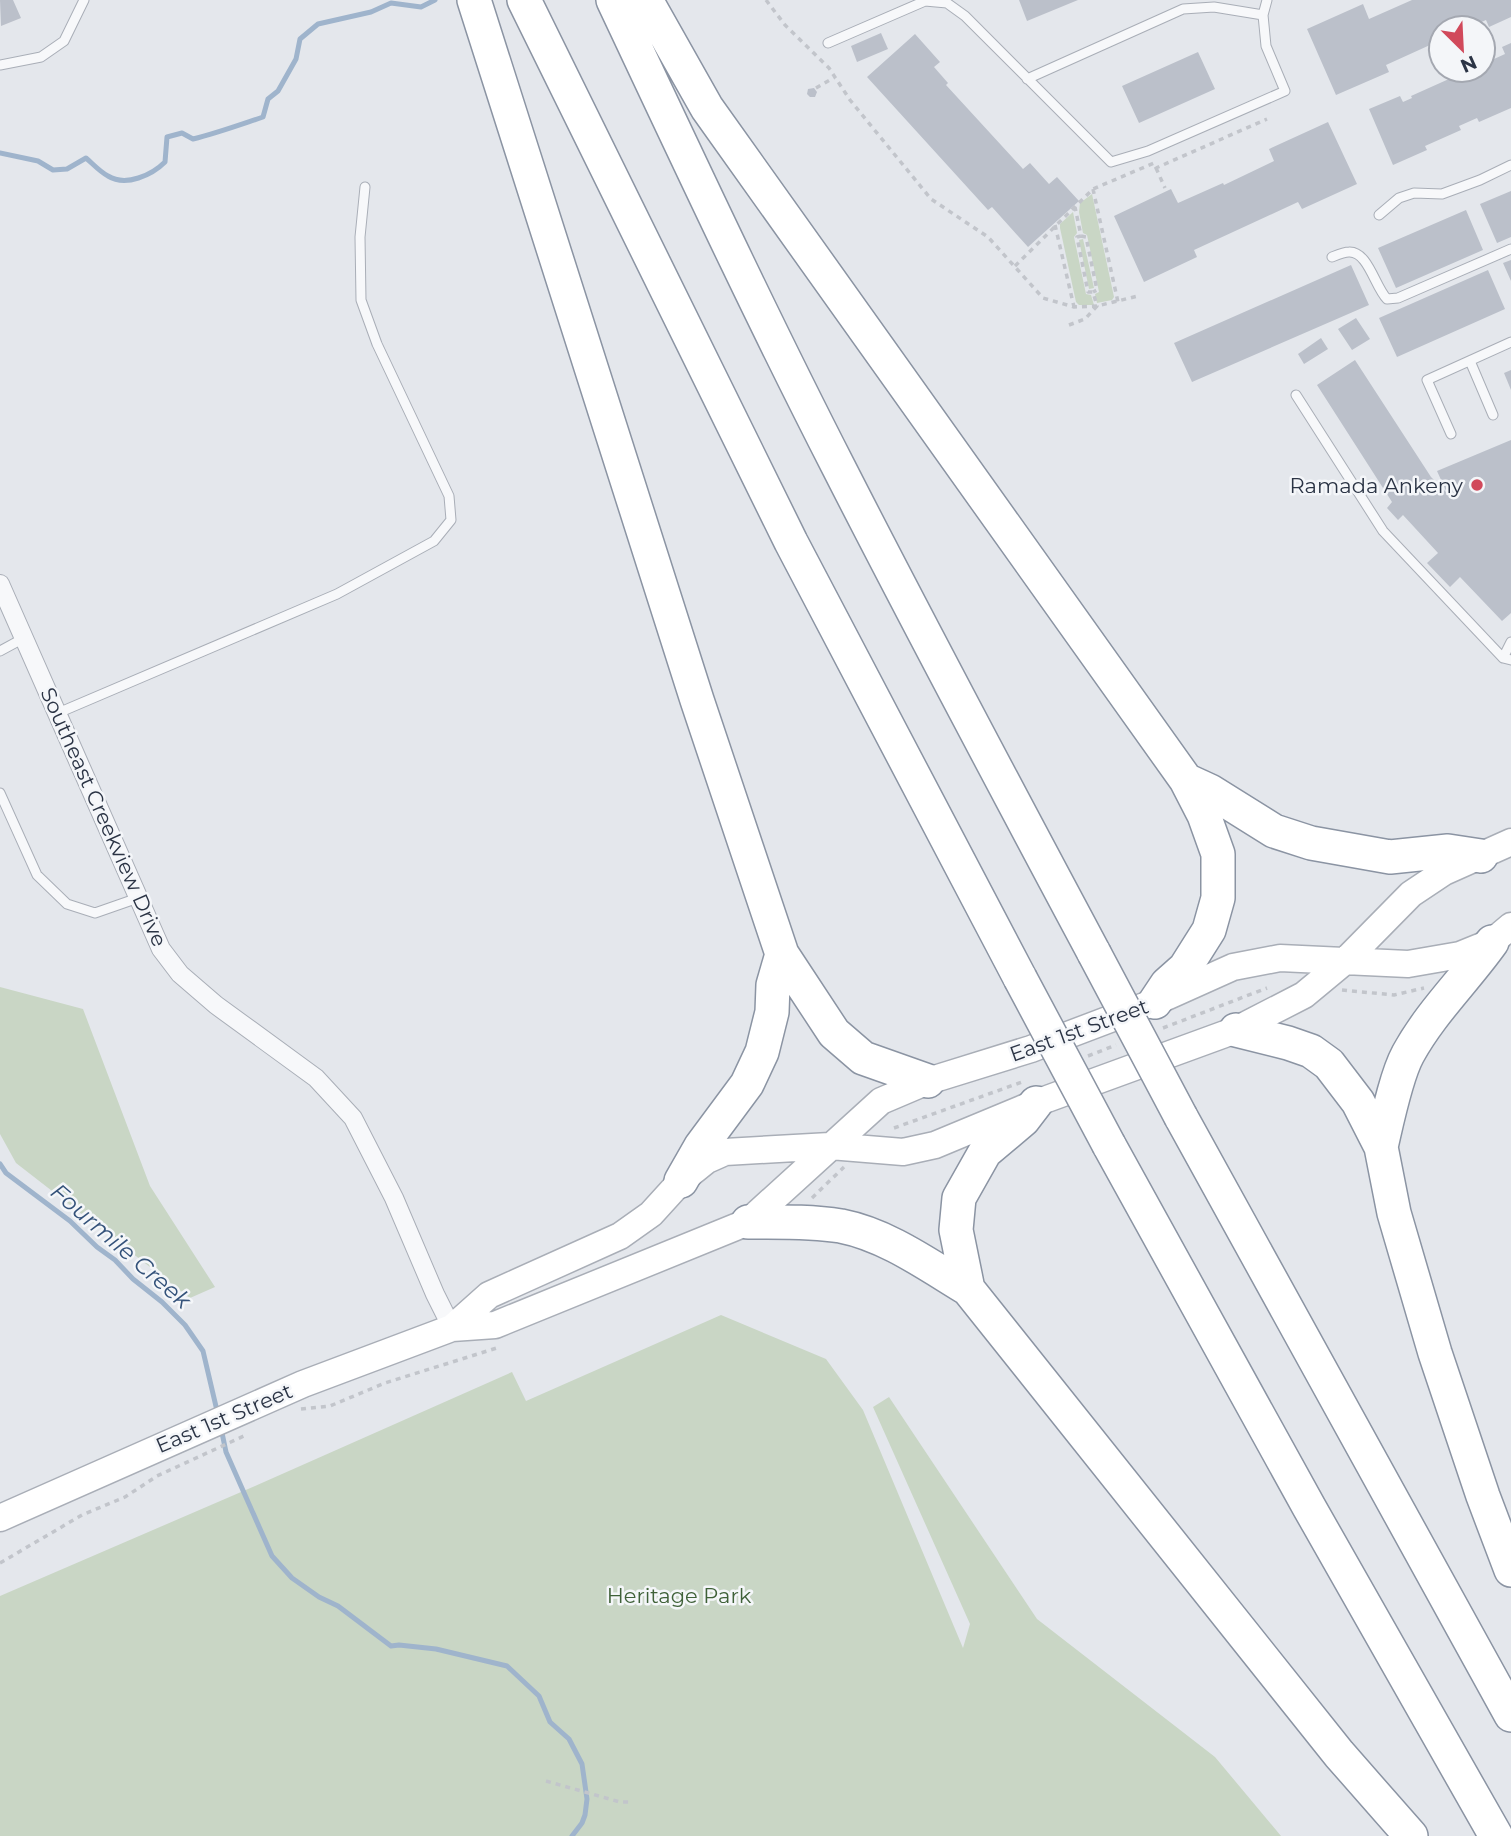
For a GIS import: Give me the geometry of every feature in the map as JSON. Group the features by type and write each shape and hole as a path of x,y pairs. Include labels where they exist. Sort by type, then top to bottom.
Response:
{"highway":[{"path":"474,0 697,701 782,954 834,1034 863,1058 928,1081"},
{"path":"524,0 791,542 1020,978 1309,1507 1496,1836"},
{"path":"613,0 838,467 963,709 1181,1117 1511,1715"},
{"path":"646,0 707,108 1186,780 1204,816 1218,854 1218,898 1209,930 1185,968 1167,984 1155,1002"},
{"path":"1186,780 1210,791 1274,831 1311,843 1390,857 1448,851 1481,856"},
{"path":"1381,1147 1407,1056 1437,1008 1501,934"},
{"path":"681,1181 701,1146 747,1084 762,1052 772,1012 773,985 782,954"},
{"path":"1236,1030 1311,1051 1329,1065 1358,1102 1381,1147 1394,1213 1435,1353 1511,1570"},
{"path":"968,1289 956,1230 959,1198 985,1152 1023,1120 1036,1103"},
{"path":"748,1222 799,1222 842,1226 896,1246 968,1289 1339,1754 1411,1836"}],"main road":[{"name":"East 1st Street","path":"0,1518 134,1457 303,1397 452,1328 489,1295 620,1236 651,1214 681,1181 707,1160 725,1152 830,1146 903,1152 935,1145 1036,1103 1236,1030 1304,995 1345,961 1411,894 1444,872 1511,842"},
{"name":"East 1st Street","path":"452,1328 495,1325 748,1222 881,1101 928,1081 1031,1049 1155,1002 1233,967 1280,958 1408,964 1460,955 1501,934"}],"street":[{"name":"Southeast Creekview Drive","path":"0,584 161,949 180,974 216,1005 316,1078 353,1118 394,1198 452,1328"}],"lane":[{"path":"0,65 41,57 64,41 84,0"},
{"path":"828,43 925,1 947,4 965,16 1111,162 1148,151 1285,92 1266,46 1263,15 1267,0"},
{"path":"1027,79 1184,9 1214,7 1263,15"},
{"path":"1379,215 1399,198 1414,193 1442,194 1511,165"},
{"path":"58,713 337,594 434,541 452,520 449,496 377,344 361,300 360,237 365,187"},
{"path":"1332,257 1350,251 1360,255 1369,267 1380,292 1387,299 1398,298 1511,249"},
{"path":"1451,434 1427,380 1511,342"},
{"path":"1470,361 1493,415"},
{"path":"1296,395 1383,531 1507,659"},
{"path":"0,651 24,638"},
{"path":"1507,659 1511,642"},
{"path":"0,793 37,875 67,904 95,913 138,898"}],"path":[{"path":"766,0 785,25 819,56 850,100 931,199 975,226 1042,298 1074,307 1097,306 1138,296"},
{"path":"817,88 835,77"},
{"path":"1156,168 1267,119"},
{"path":"1015,266 1093,188 1154,163 1165,188"},
{"path":"1093,188 1118,302"},
{"path":"1075,207 1081,236"},
{"path":"1055,225 1074,307"},
{"path":"1081,236 1077,237 1088,292 1093,292"},
{"path":"1081,236 1086,237 1097,290 1093,292"},
{"path":"1093,292 1097,306"},
{"path":"1069,325 1085,319 1097,306"},
{"path":"290,1415 303,1397"},
{"path":"0,1563 82,1515 125,1497 157,1476 254,1431"},
{"path":"547,1780 620,1802 632,1801"}],"green space":[{"path":"1092,194 1114,297 1112,300 1097,303 1095,294 1099,292 1087,235 1083,233 1079,212 1080,203"},
{"path":"1073,212 1077,233 1074,237 1086,294 1091,295 1094,305 1079,305 1076,302 1060,228 1060,224"},
{"path":"1083,239 1094,288 1089,289 1079,240"},
{"path":"0,987 83,1009 150,1186 215,1287 190,1298 16,1163 0,1134"},
{"name":"Heritage Park","path":"721,1315 826,1359 863,1410 963,1648 970,1624 873,1407 889,1397 1037,1619 1215,1757 1281,1836 0,1836 0,1596 512,1372 526,1401"}],"building":[{"path":"0,0 13,0 21,18 1,26"},
{"path":"1019,0 1078,0 1027,21"},
{"path":"1412,0 1511,0 1511,17 1497,23 1497,14 1427,14 1427,46 1386,65 1389,72 1336,95 1307,29 1363,4 1369,19"},
{"path":"881,33 888,49 857,62 851,46"},
{"path":"915,34 940,62 934,67 948,83 946,85 1023,169 1030,163 1049,184 1057,177 1079,201 1028,247 992,207 988,210 867,77"},
{"path":"1511,43 1511,108 1479,122 1477,118 1459,126 1461,130 1425,146 1427,150 1393,165 1369,109 1400,96 1403,102 1438,84 1497,84 1497,58 1505,54 1502,47"},
{"path":"1198,52 1215,89 1139,123 1122,86"},
{"path":"814,88 817,92 815,97 810,97 807,94 808,89"},
{"path":"1328,122 1357,184 1302,209 1298,202 1194,250 1197,257 1144,282 1114,216 1171,189 1178,203 1223,183 1224,185 1274,161 1269,149"},
{"path":"1511,191 1511,237 1497,243 1480,204"},
{"path":"1466,210 1483,250 1396,288 1378,248"},
{"path":"1511,260 1511,281 1503,263"},
{"path":"1351,265 1369,305 1192,382 1174,343"},
{"path":"1488,270 1505,309 1397,357 1379,318"},
{"path":"1356,318 1370,339 1352,350 1338,329"},
{"path":"1321,338 1328,349 1304,364 1298,354"},
{"name":"Ramada Ankeny","path":"1355,360 1431,477 1447,493 1437,471 1511,440 1511,613 1502,621 1460,577 1450,587 1427,563 1438,553 1403,515 1398,520 1387,508 1392,502 1317,385"},
{"path":"1511,370 1511,390 1504,373"}],"waterway":[{"path":"0,153 38,161 53,170 67,169 86,158 115,179 138,178 165,162 167,137 182,133 193,139 263,117 268,99 278,91 296,59 300,39 318,24 371,12 391,3 421,7 435,0"},
{"name":"Fourmile Creek","path":"0,1164 6,1173 70,1221 115,1260 185,1325 203,1351 218,1415"},
{"name":"Fourmile Creek","path":"221,1428 226,1452 272,1556 292,1578 319,1597 338,1606 391,1646 436,1649 507,1666 539,1696 550,1722 569,1739 582,1764 587,1799 585,1815 572,1836"}],"place":[{"name":"Ramada Ankeny","path":"1477,485"}]}
